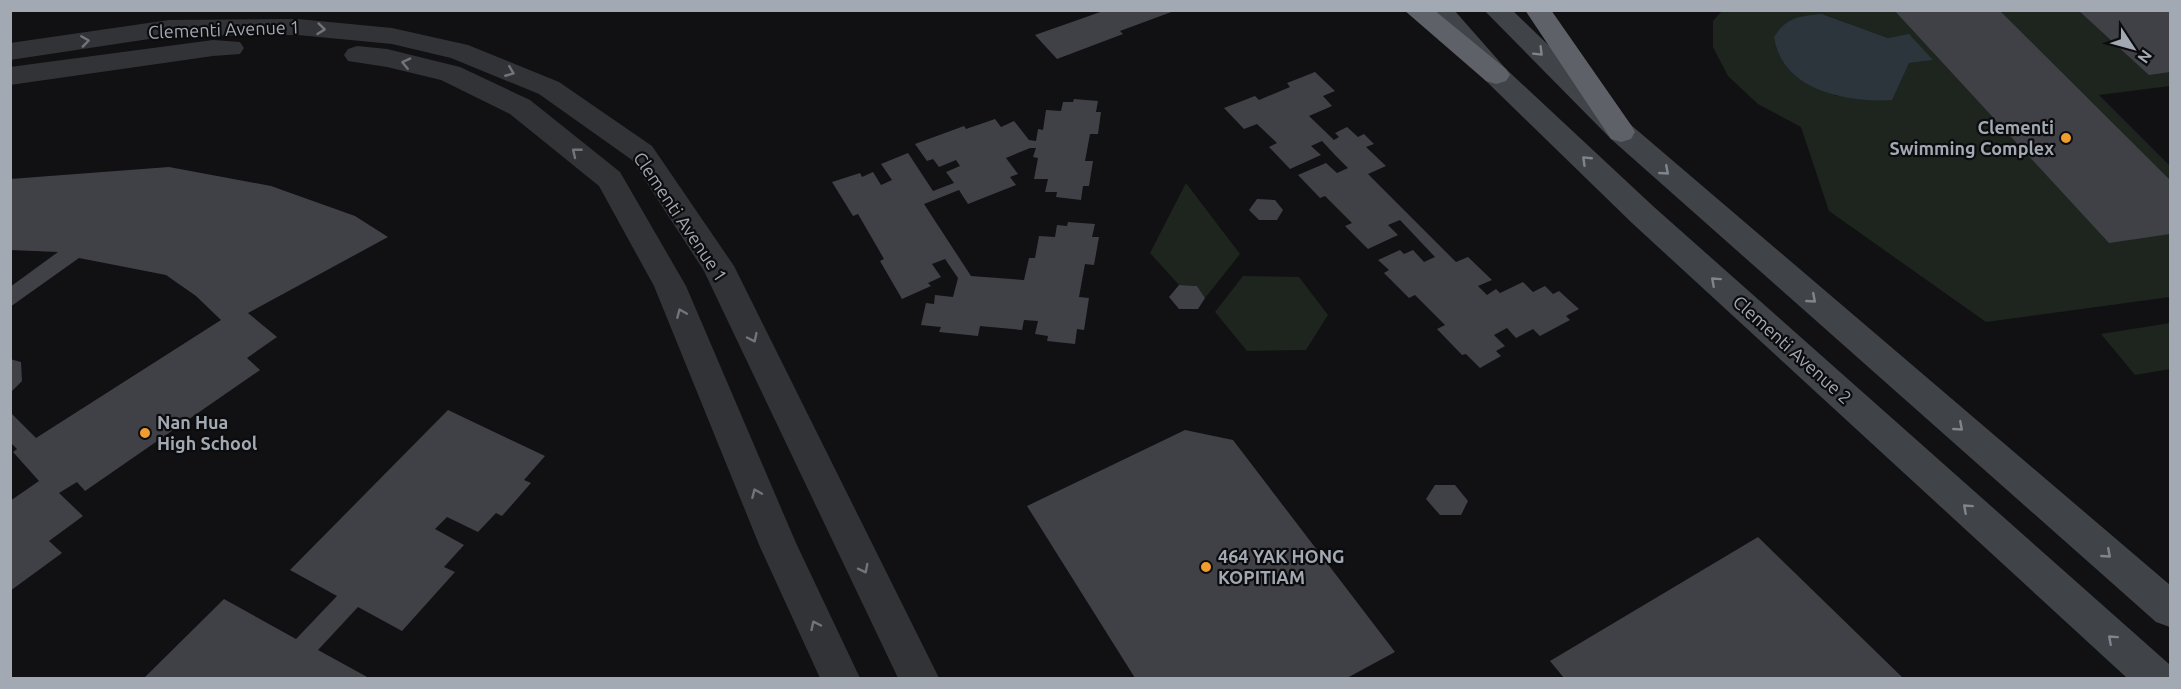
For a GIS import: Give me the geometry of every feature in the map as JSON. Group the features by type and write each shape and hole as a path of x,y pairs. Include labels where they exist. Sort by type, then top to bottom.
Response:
{"highway":[{"path":"1416,10 1496,75"},
{"path":"1538,10 1621,132"}],"main road":[{"name":"Clementi Avenue 2","path":"1439,10 1496,75 1643,215 2155,678"},
{"path":"1497,10 1621,132 2170,609"}],"street":[{"name":"Clementi Avenue 1","path":"10,52 169,28 298,27 392,36 459,51 549,88 642,153 718,266 919,678"},
{"name":"Clementi Avenue 1","path":"10,76 213,48 291,47 387,58 450,73 520,107 610,179 670,286 779,547 840,678"}],"shaded area":[{"name":"Clementi Swimming Complex","path":"1722,11 2170,11 2170,86 2099,95 2170,166 2170,297 1986,322 1829,211 1801,127 1758,104 1728,76 1713,47 1713,21","holes":["1822,14 1888,38 1909,35 1932,60 1909,63 1837,96 1796,76 1782,60 1774,37"]},
{"path":"1822,14 1888,38 1909,34 1933,60 1909,63 1892,100 1856,99 1819,90 1789,70 1779,55 1774,37 1789,21"},
{"path":"1186,183 1240,254 1205,298 1197,286 1179,285 1150,253"},
{"path":"1243,276 1299,277 1328,315 1306,350 1247,351 1215,312"},
{"path":"2170,323 2170,369 2135,375 2101,334"}],"building":[{"path":"1106,10 1174,11 1120,31 1123,34 1057,59 1035,35"},
{"path":"1894,10 1999,10 2170,180 2170,234 2109,243"},
{"path":"2078,10 2170,10 2170,72 2149,75"},
{"path":"1315,72 1335,91 1323,96 1332,106 1309,116 1334,140 1339,137 1335,133 1347,127 1358,137 1364,134 1374,144 1366,147 1386,166 1368,174 1456,262 1468,257 1492,280 1478,286 1487,295 1496,289 1500,293 1523,282 1533,292 1545,286 1553,294 1559,291 1579,309 1566,316 1570,320 1540,336 1533,329 1516,338 1507,328 1494,335 1505,346 1496,351 1501,356 1480,368 1466,354 1462,355 1437,329 1445,325 1415,295 1409,298 1384,273 1389,270 1378,260 1400,250 1404,254 1413,250 1424,262 1435,257 1400,220 1388,225 1398,235 1368,249 1345,226 1352,223 1325,196 1320,198 1298,175 1326,163 1337,173 1348,168 1322,141 1311,146 1321,155 1290,169 1269,147 1277,143 1257,124 1244,129 1224,108 1255,96 1259,100 1290,87 1287,83"},
{"path":"1074,99 1098,101 1096,112 1101,112 1098,134 1090,134 1085,161 1093,161 1089,186 1083,186 1081,200 1056,197 1057,192 1045,192 1048,179 1034,179 1038,158 1033,157 1036,148 1030,148 1006,158 1018,174 1010,177 1016,185 968,204 959,190 924,204 971,276 1024,280 1029,258 1035,258 1039,236 1055,237 1057,225 1067,226 1068,222 1095,224 1092,237 1099,237 1094,265 1085,264 1079,297 1089,298 1084,330 1077,329 1075,344 1047,341 1048,336 1035,334 1038,321 1024,320 1022,330 980,326 978,336 939,332 941,327 921,325 926,303 934,304 935,295 953,297 958,278 945,259 932,264 941,277 928,283 931,286 902,299 880,261 884,259 858,214 853,216 832,182 860,173 862,177 873,172 881,185 892,180 881,164 908,153 933,191 954,183 946,172 960,166 956,160 939,167 933,159 927,161 915,144 964,126 966,129 995,119 1001,127 1014,121 1029,140 1036,141 1038,129 1043,130 1046,110 1061,111 1063,102 1073,102"},
{"path":"169,167 271,186 355,216 388,237 248,313 277,337 247,358 260,370 85,491 77,482 59,493 83,516 49,541 62,553 10,591 10,501 39,481 13,452 17,449 10,442 10,412 36,438 221,320 196,296 166,275 79,258 10,307 10,287 58,252 10,250 10,179"},
{"path":"1257,199 1275,200 1283,210 1277,220 1259,220 1249,210"},
{"path":"1179,285 1197,286 1205,298 1198,309 1179,309 1169,297"},
{"path":"10,359 21,362 22,381 10,393"},
{"path":"448,410 545,456 524,480 531,483 502,516 496,513 478,532 447,517 435,529 464,545 444,567 455,572 402,631 358,607 318,650 369,678 144,678 224,599 296,639 337,596 290,570"},
{"path":"1185,430 1233,440 1395,652 1347,678 1135,678 1027,506"},
{"path":"1435,485 1455,485 1468,501 1461,515 1440,515 1426,499"},
{"path":"1758,537 1903,678 1564,678 1550,661"}],"place":[{"name":"Clementi Swimming Complex","path":"2066,138"},
{"name":"Nan Hua High School","path":"145,433"},
{"name":"464 YAK HONG KOPITIAM","path":"1206,567"}]}
